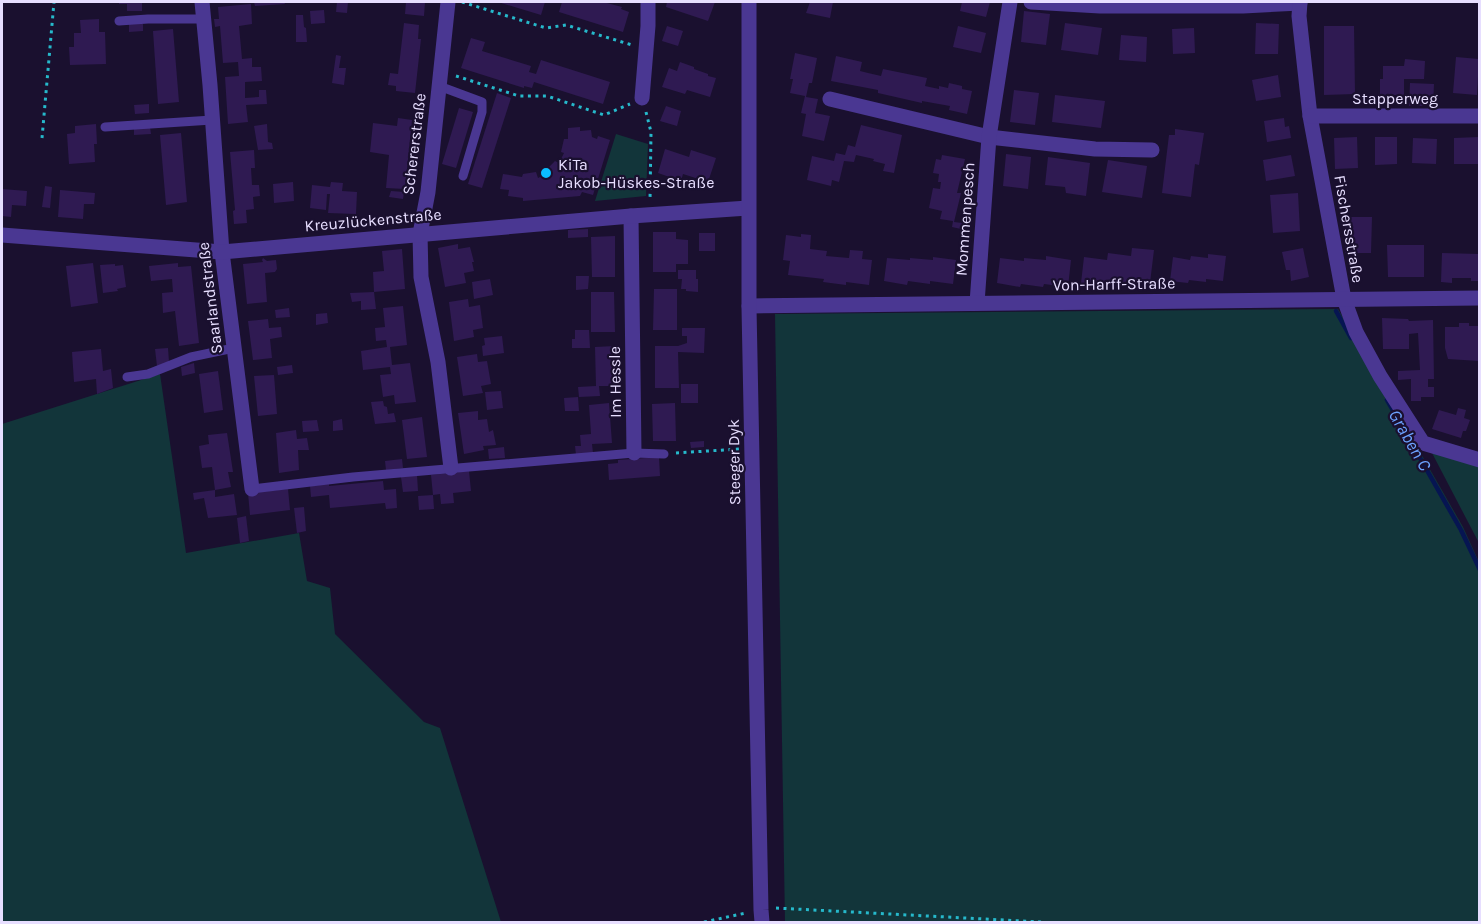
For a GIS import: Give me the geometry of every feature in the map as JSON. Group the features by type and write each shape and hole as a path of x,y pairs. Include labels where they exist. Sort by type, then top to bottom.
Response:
{"street":[{"name":"Saarlandstraße","path":"202,2 222,252 252,489"},
{"name":"Schererstraße","path":"448,2 428,192 420,234 421,277 438,362 451,468"},
{"path":"642,98 648,2"},
{"name":"Steeger Dyk","path":"749,2 749,306 762,916"},
{"name":"Mommenpesch","path":"977,303 989,137 1010,2"},
{"path":"1030,2 1100,6 1243,6 1300,2"},
{"name":"Fischersstraße","path":"1300,2 1299,16 1310,116 1344,299 1356,332 1380,376 1422,443 1479,460"},
{"path":"830,99 989,137 1095,149 1152,150"},
{"name":"Stapperweg","path":"1310,116 1479,116"},
{"name":"Kreuzlückenstraße","path":"2,235 222,252 748,208"},
{"name":"Im Hessle","path":"631,216 634,453"},
{"name":"Von-Harff-Straße","path":"749,306 1479,298"}],"lane":[{"path":"119,21 203,19"},
{"path":"440,79 482,102 482,112 463,176"},
{"path":"105,128 212,120"},
{"path":"127,377 148,374 191,357 234,348"},
{"path":"451,468 634,453 664,454"},
{"name":"Saarlandstraße","path":"252,489 451,468"}],"path":[{"path":"42,138 54,2"},
{"path":"461,2 546,28 566,25 646,49"},
{"path":"440,79 519,96 547,96 604,115 642,98 651,132 649,215"},
{"path":"664,454 752,449"},
{"path":"704,922 762,916 777,908 1041,922"}],"green space":[{"path":"616,134 648,144 646,196 595,201"},
{"path":"1338,309 1463,527 1479,562 1479,922 785,922 775,314"},
{"path":"160,374 186,553 299,533 307,581 330,588 335,634 424,722 440,728 501,922 2,922 2,424"},
{"path":"1431,451 1479,466 1479,543"}],"building":[{"path":"119,2 142,2 142,11 127,11 127,4 119,4"},
{"path":"254,2 284,2 285,4 255,6"},
{"path":"337,2 348,2 347,13 336,12"},
{"path":"406,2 425,2 424,16 405,14"},
{"path":"498,2 545,2 541,15"},
{"path":"562,2 603,2 622,7 621,9 629,12 623,32 559,12"},
{"path":"667,2 715,2 708,21 666,7"},
{"path":"810,2 833,2 830,18 806,13"},
{"path":"962,2 990,2 986,17 960,11"},
{"path":"251,4 252,24 239,26 242,59 252,58 252,67 261,67 262,81 245,82 245,98 259,97 259,90 266,90 267,104 246,105 248,122 228,124 225,77 239,76 238,62 223,63 220,26 215,27 214,19 219,19 218,7"},
{"path":"324,10 325,23 311,24 310,11"},
{"path":"1024,11 1050,14 1046,45 1021,42"},
{"path":"296,15 303,15 307,42 296,42"},
{"path":"99,19 99,32 105,32 106,64 70,65 69,47 74,47 74,33 81,33 80,20"},
{"path":"404,23 419,25 418,39 421,39 415,93 396,91 396,86 388,85 390,73 398,74"},
{"path":"1065,23 1102,28 1098,55 1061,50"},
{"path":"1256,23 1279,24 1278,54 1255,54"},
{"path":"129,24 143,24 143,31 129,32"},
{"path":"667,26 683,31 678,46 662,41"},
{"path":"958,26 986,33 981,53 953,47"},
{"path":"1324,26 1354,26 1355,94 1324,95"},
{"path":"1194,28 1195,53 1173,54 1172,29"},
{"path":"173,29 179,102 158,104 153,31"},
{"path":"1121,35 1147,37 1146,62 1119,60"},
{"path":"471,38 485,42 482,51 531,66 529,72 536,74 541,60 610,82 603,104 534,82 532,88 524,86 524,88 461,68"},
{"path":"795,53 817,58 812,83 809,83 806,97 818,99 815,113 830,116 824,141 802,136 806,114 801,113 805,96 790,93"},
{"path":"336,55 341,56 339,68 346,68 344,85 332,83"},
{"path":"836,56 862,62 860,71 868,73 881,76 883,69 927,78 925,86 939,89 939,86 948,88 949,83 962,86 962,89 972,91 967,114 949,110 950,106 922,101 922,103 878,93 878,90 831,81"},
{"path":"1456,57 1479,59 1477,95 1453,93"},
{"path":"1405,59 1425,61 1424,79 1404,79 1404,95 1380,95 1383,66 1404,66"},
{"path":"680,62 716,78 710,97 687,90 685,94 662,87 669,68 677,71"},
{"path":"1278,75 1281,97 1256,101 1252,80"},
{"path":"1410,83 1434,84 1433,106 1409,106"},
{"path":"1014,90 1039,93 1035,125 1010,122"},
{"path":"497,93 511,98 482,188 468,184"},
{"path":"1055,95 1105,101 1101,128 1052,122"},
{"path":"149,104 149,113 135,114 134,105"},
{"path":"666,106 681,111 677,126 660,121"},
{"path":"459,108 473,112 456,168 442,164"},
{"path":"398,118 412,120 405,189 386,188 389,155 370,152 373,123 397,126"},
{"path":"1284,118 1285,127 1289,126 1291,138 1267,142 1264,121"},
{"path":"96,124 95,162 69,164 67,134 75,133 75,126"},
{"path":"267,124 268,142 272,143 273,149 258,150 254,126"},
{"path":"861,125 902,135 894,173 883,171 885,164 856,155 854,162 844,161 839,182 832,180 831,186 807,180 812,156 834,161 836,153 845,155 848,145 855,147"},
{"path":"150,127 151,134 134,135 134,128"},
{"path":"580,127 580,131 591,130 592,137 597,139 598,136 610,140 593,195 582,192 580,196 523,201 523,198 508,196 509,190 500,189 503,174 522,177 523,174 536,172 538,178 548,173 546,170 555,161 559,163 564,153 561,152 564,139 568,139 568,128"},
{"path":"1175,129 1204,133 1199,165 1195,164 1191,197 1162,193 1169,135 1175,135"},
{"path":"181,133 187,202 166,205 160,135"},
{"path":"1357,137 1358,168 1335,169 1334,138"},
{"path":"1375,137 1397,137 1397,164 1375,165"},
{"path":"1479,137 1479,164 1454,164 1454,138"},
{"path":"1413,138 1437,139 1436,164 1412,163"},
{"path":"665,149 689,157 691,150 716,158 708,182 683,174 681,181 658,173"},
{"path":"254,150 255,168 251,168 252,185 259,185 260,196 253,197 254,209 246,210 247,223 234,224 230,152"},
{"path":"1006,154 1031,157 1028,189 1003,186"},
{"path":"942,155 965,159 957,193 961,193 954,222 962,223 961,229 952,227 953,221 940,219 942,211 929,208 933,188 940,189 939,174 933,173 936,159 941,160"},
{"path":"1291,155 1295,176 1266,181 1263,160"},
{"path":"1048,157 1090,163 1086,196 1066,193 1065,187 1045,185"},
{"path":"1108,160 1147,166 1142,198 1102,192"},
{"path":"293,182 294,201 274,203 273,184"},
{"path":"331,182 343,183 342,191 357,192 356,214 328,213 330,194 327,194 326,210 310,208 312,185 330,187"},
{"path":"45,186 52,187 50,208 42,207"},
{"path":"2,189 27,191 26,206 12,205 11,217 2,216"},
{"path":"60,190 95,193 94,204 84,204 83,219 58,217"},
{"path":"391,191 404,192 403,199 389,197"},
{"path":"1298,193 1300,231 1273,233 1270,195"},
{"path":"1345,217 1372,217 1371,253 1345,253"},
{"path":"588,229 588,237 568,238 568,230"},
{"path":"653,232 676,232 676,239 688,240 688,264 676,264 676,272 653,272"},
{"path":"699,233 715,233 715,251 699,251"},
{"path":"801,234 811,235 810,249 827,251 826,256 849,258 850,250 863,251 862,259 872,260 869,285 846,282 846,285 823,282 824,279 788,275 790,261 783,260 786,235 801,237"},
{"path":"615,236 615,277 592,277 591,237"},
{"path":"458,244 458,249 470,247 474,271 464,273 466,283 445,287 438,248"},
{"path":"1387,245 1424,245 1424,277 1388,277"},
{"path":"1132,248 1154,250 1150,283 1128,281 1127,285 1105,282 1105,286 1081,283 1084,257 1107,260 1108,253 1131,256"},
{"path":"1303,248 1309,277 1291,281 1290,270 1286,270 1282,252"},
{"path":"402,249 405,289 374,292 373,272 384,271 382,251"},
{"path":"1442,253 1479,254 1479,281 1471,281 1471,278 1452,278 1452,283 1441,282"},
{"path":"1208,254 1226,256 1223,281 1206,279 1206,282 1189,280 1188,283 1170,281 1173,257 1190,260 1191,256 1208,258"},
{"path":"1046,256 1071,260 1068,287 1021,284 1020,287 997,283 1000,258 1024,261 1024,258 1046,260"},
{"path":"933,257 956,260 953,284 908,281 907,285 884,281 887,258 933,260"},
{"path":"263,258 267,261 276,260 277,269 275,272 265,273 267,302 247,304 243,264 263,262"},
{"path":"93,263 98,303 71,307 66,266"},
{"path":"178,263 178,267 191,266 199,343 179,346 175,311 163,313 162,293 173,292 172,279 151,281 149,266"},
{"path":"115,264 115,266 123,265 126,287 117,289 118,291 103,293 100,265"},
{"path":"678,270 696,270 698,292 681,289 682,279 678,279"},
{"path":"576,276 589,276 588,289 576,290"},
{"path":"490,279 493,295 474,299 472,282"},
{"path":"654,289 677,289 677,330 653,330"},
{"path":"374,292 376,309 361,310 361,301 352,302 350,293"},
{"path":"591,292 614,292 615,332 591,332"},
{"path":"468,299 469,307 480,305 483,328 473,330 474,337 454,341 449,302"},
{"path":"403,306 407,345 390,347 392,365 410,363 416,402 395,404 394,395 383,397 380,375 391,374 390,367 363,370 361,351 387,347 386,340 376,341 375,328 385,327 383,308"},
{"path":"289,308 290,317 276,318 275,310"},
{"path":"327,313 328,323 316,325 316,314"},
{"path":"1382,318 1408,319 1409,321 1433,320 1434,379 1428,379 1428,387 1434,387 1434,397 1421,397 1421,401 1411,401 1411,379 1398,380 1398,371 1420,370 1418,333 1409,334 1409,349 1383,349"},
{"path":"268,319 269,328 281,327 282,337 270,339 272,358 253,360 248,321"},
{"path":"1459,323 1479,326 1479,361 1448,359 1445,348 1445,327 1459,327"},
{"path":"682,328 705,328 704,353 678,352 679,388 655,388 655,346 678,346 687,343 687,336 682,336"},
{"path":"575,330 589,330 590,348 572,348"},
{"path":"502,336 504,353 483,356 484,338"},
{"path":"615,346 616,386 599,386 600,396 579,397 578,387 596,386 595,347"},
{"path":"168,348 169,362 157,366 155,349"},
{"path":"101,349 103,371 111,369 113,388 97,394 96,379 74,382 72,352"},
{"path":"477,354 478,362 487,361 491,384 481,386 483,393 463,396 457,357"},
{"path":"194,363 195,373 182,376 181,367"},
{"path":"292,365 293,373 278,375 277,367"},
{"path":"218,371 223,410 204,413 199,374"},
{"path":"274,375 277,414 258,416 254,376"},
{"path":"681,384 698,384 698,403 681,403"},
{"path":"501,391 503,408 487,410 485,392"},
{"path":"578,397 579,411 565,411 564,398"},
{"path":"383,401 388,414 394,413 396,422 375,424 371,402"},
{"path":"609,403 612,443 592,444 593,453 576,455 575,446 581,446 580,435 591,434 589,405"},
{"path":"675,403 676,441 653,441 652,404"},
{"path":"1458,408 1466,410 1464,418 1470,420 1461,438 1432,429 1439,410 1456,415"},
{"path":"478,411 478,420 487,419 489,432 493,430 496,445 483,446 484,450 464,454 458,413"},
{"path":"422,417 427,457 407,459 402,420"},
{"path":"342,419 343,430 333,431 333,421"},
{"path":"317,420 319,431 303,432 302,421"},
{"path":"296,430 297,439 307,438 309,450 298,450 299,470 279,473 276,433"},
{"path":"227,433 233,472 228,472 231,487 215,490 212,467 202,468 199,446 209,444 208,435"},
{"path":"704,441 704,447 691,448 690,442"},
{"path":"504,447 505,458 489,459 488,449"},
{"path":"659,457 660,476 609,480 608,464 618,463 618,460"},
{"path":"402,459 403,468 386,470 385,461"},
{"path":"469,471 471,491 453,493 454,503 441,504 440,494 433,495 431,475"},
{"path":"417,475 418,491 403,492 401,477"},
{"path":"383,481 384,490 396,489 397,508 386,509 385,503 330,508 329,495 311,497 310,486"},
{"path":"288,489 290,510 250,515 248,493"},
{"path":"215,490 215,497 234,494 237,515 208,518 204,498 194,500 193,493"},
{"path":"433,495 434,509 419,510 418,496"},
{"path":"304,507 306,531 297,533 294,508"},
{"path":"246,516 249,541 240,543 237,518"}],"waterway":[{"name":"Graben C","path":"1336,311 1351,338"},
{"name":"Graben C","path":"1387,400 1461,530 1480,570"}],"place":[{"name":"KiTa Jakob-Hüskes-Straße","path":"546,173"}]}
